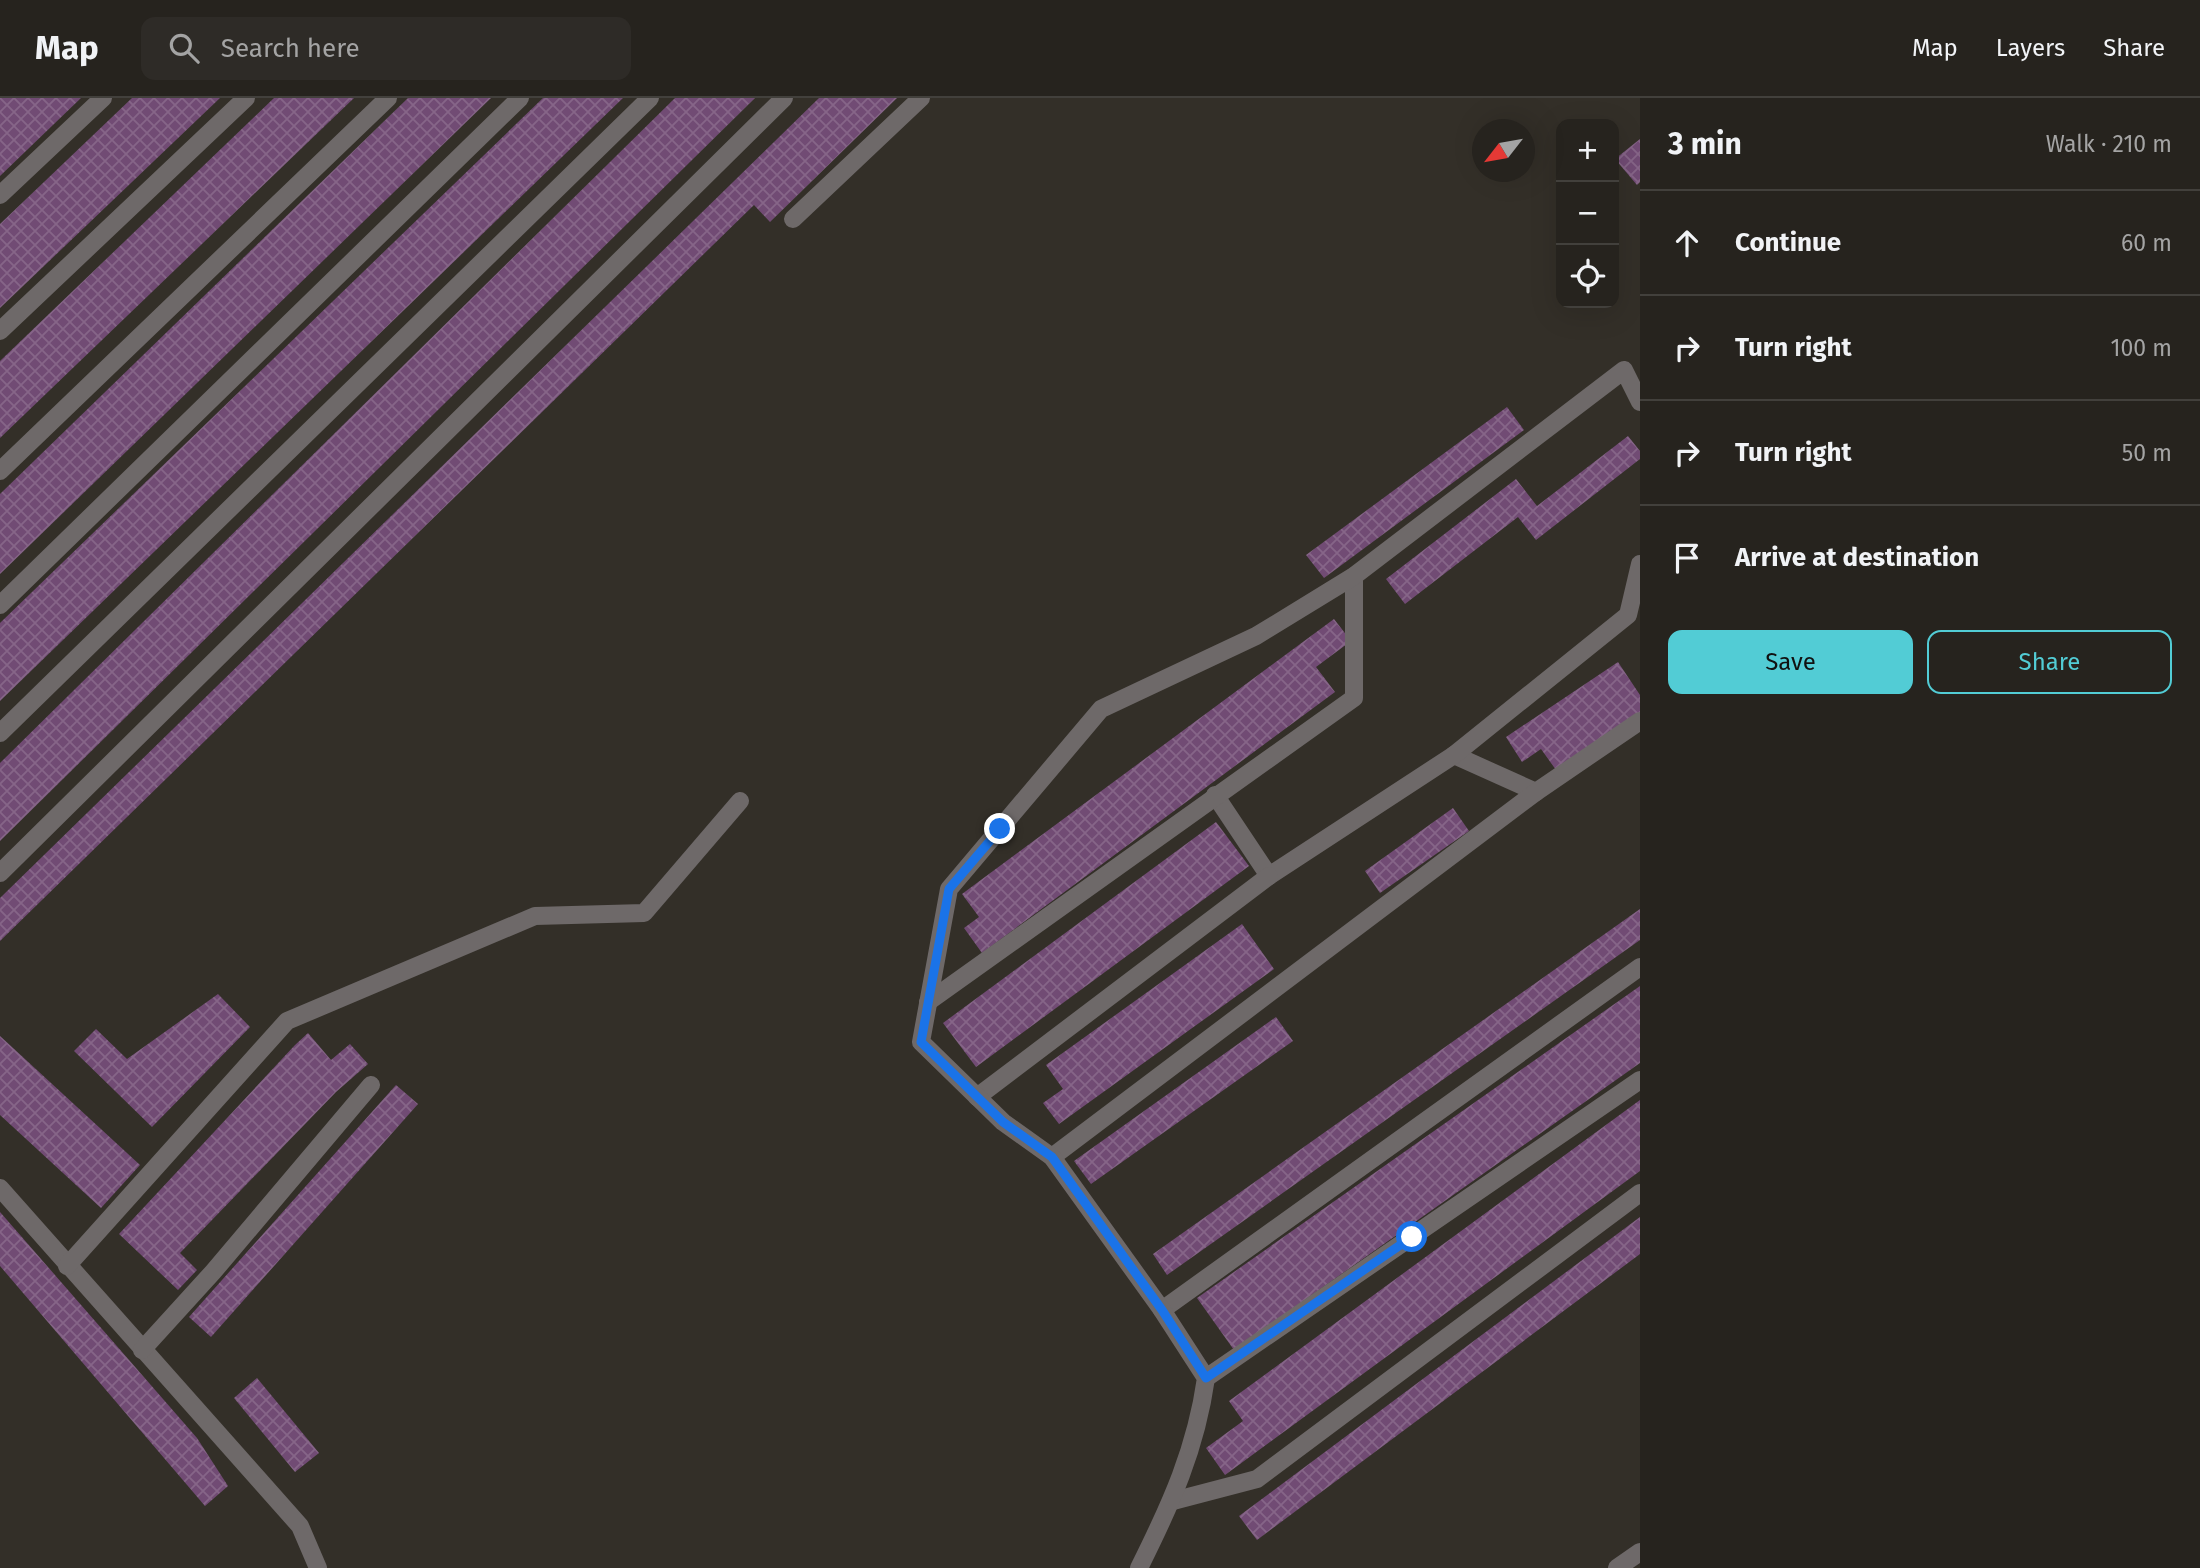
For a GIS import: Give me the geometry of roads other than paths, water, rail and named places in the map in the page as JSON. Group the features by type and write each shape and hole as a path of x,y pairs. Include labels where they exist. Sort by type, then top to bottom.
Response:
{"lane":[{"path":"0,195 103,98"},
{"path":"0,331 246,98"},
{"path":"0,471 388,98"},
{"path":"0,605 520,98"},
{"path":"0,733 649,98"},
{"path":"0,873 784,98"},
{"path":"793,219 921,98"},
{"path":"1139,1568 1173,1501 1201,1416 1206,1378 1162,1310 1052,1157 1003,1122 921,1042 949,889 1101,709 1256,636 1354,576 1624,370 1640,402"},
{"path":"977,1097 1269,876 1454,754 1629,615 1640,564"},
{"path":"928,1002 1354,698 1354,576"},
{"path":"1052,1157 1536,792 1640,721"},
{"path":"1454,754 1536,792"},
{"path":"1215,795 1269,876"},
{"path":"67,1266 287,1021 535,916 644,913 740,802"},
{"path":"1162,1310 1640,967"},
{"path":"1206,1378 1640,1080"},
{"path":"142,1350 213,1272 371,1085"},
{"path":"0,1188 300,1526 318,1568"},
{"path":"1173,1501 1257,1479 1640,1193"},
{"path":"1617,1568 1640,1552"}]}
